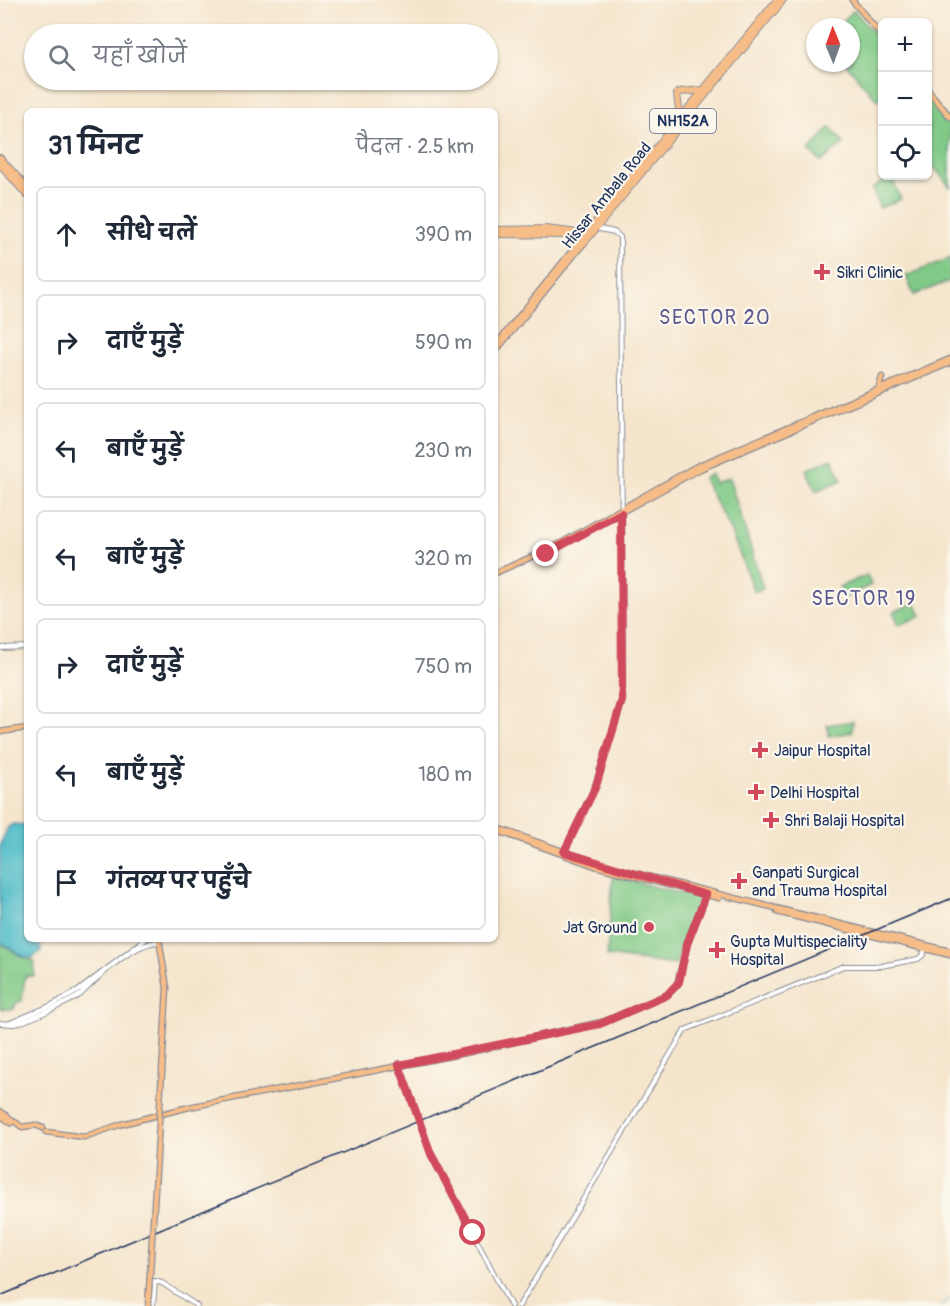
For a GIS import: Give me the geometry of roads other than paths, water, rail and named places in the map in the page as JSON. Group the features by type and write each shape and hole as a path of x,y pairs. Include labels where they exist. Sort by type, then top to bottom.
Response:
{"highway":[{"name":"Hissar Ambala Road","path":"594,228 777,0"},
{"name":"Hissar Ambala Road","path":"582,242 783,0"},
{"path":"680,118 679,93 705,89"},
{"path":"0,158 24,185"},
{"path":"0,164 24,192"},
{"path":"498,232 553,230 588,235"},
{"path":"498,232 563,235 582,242"}],"main road":[{"path":"852,0 878,31"},
{"path":"932,96 950,117"},
{"name":"Hissar Ambala Road","path":"498,342 582,242"},
{"name":"Hissar Ambala Road","path":"498,348 582,242"},
{"path":"621,510 697,471 950,361"},
{"path":"498,573 554,547 695,467 950,361"},
{"path":"878,390 883,376 895,382"},
{"path":"0,732 24,728"},
{"path":"498,830 563,853 667,883 950,953"},
{"path":"0,1113 22,1127 35,1125 45,1130 85,1135 162,1110 583,1028 667,995 677,985 687,944 706,893"},
{"path":"149,1306 167,988 160,942"}],"street":[{"path":"563,853 596,786 622,700 620,237 614,232 594,228"},
{"path":"0,648 24,647"},
{"path":"10,1023 52,1005 78,990 142,942"},
{"path":"0,1023 14,1024 80,995 87,985 145,944 155,942"},
{"path":"519,1306 685,1030 844,966 893,964 918,959 923,956 926,947"},
{"path":"399,1064 431,1154 511,1306"},
{"path":"149,1306 148,1279 178,1292 197,1306"},
{"path":"149,1306 155,1281"}],"water":[{"path":"13,824 24,825 24,942 40,942 41,951 32,958 23,956 0,942 0,845 8,827"}],"waterway":[{"path":"941,1306 950,1297"}],"railway":[{"path":"0,1296 950,899"}],"place":[{"name":"Sikri Clinic","path":"822,272"},
{"name":"Jaipur Hospital","path":"760,750"},
{"name":"Delhi Hospital","path":"756,792"},
{"name":"Shri Balaji Hospital","path":"771,820"},
{"name":"Ganpati Surgical and Trauma Hospital","path":"739,881"},
{"name":"Jat Ground","path":"649,927"},
{"name":"Gupta Multispeciality Hospital","path":"717,950"}],"district":[{"name":"SECTOR 20","path":"715,317"},
{"name":"SECTOR 19","path":"864,598"}]}
